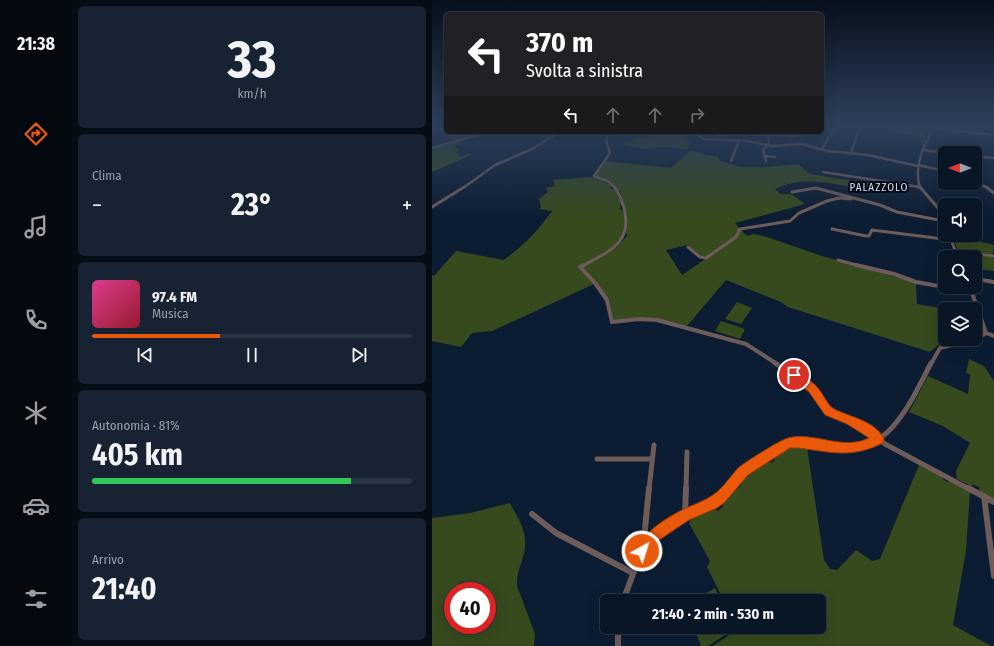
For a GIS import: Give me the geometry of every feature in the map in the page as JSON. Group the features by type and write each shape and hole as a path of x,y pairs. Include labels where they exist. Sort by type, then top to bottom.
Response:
{"street":[{"path":"432,206 494,166 518,155"},
{"path":"609,155 594,176 609,182 619,192 627,221 625,235 617,246 580,267 595,283 607,300 612,322 639,319 658,320 746,344 811,387 829,412 851,420 879,439 994,502"},
{"path":"731,161 733,155"},
{"path":"867,155 938,169"},
{"path":"921,155 917,174 920,187 938,208"},
{"path":"766,161 764,156 775,157"},
{"path":"982,157 994,158"},
{"path":"823,172 920,187"},
{"path":"982,185 994,193"},
{"path":"792,192 814,188 846,195 851,199"},
{"path":"688,247 700,257 706,258 736,237 740,229 790,221 799,213 838,198 880,205 897,212 909,213 921,218 938,221"},
{"path":"832,228 868,236 873,229 938,238"},
{"path":"982,254 994,256"},
{"path":"838,260 894,274 916,282 938,286"},
{"path":"982,280 994,282"},
{"path":"973,294 986,333"},
{"path":"625,594 632,573 642,551 654,536 685,515 713,503 720,498 744,471 788,443 798,442 844,448 865,446 879,439 895,423 907,406 940,348 976,339 986,333"},
{"path":"986,333 994,336"},
{"path":"642,551 654,445"},
{"path":"685,515 687,452"},
{"path":"597,459 652,459"},
{"path":"984,496 994,576"},
{"path":"532,514 545,526 556,533 632,573"},
{"path":"618,634 618,646"}],"green space":[{"path":"432,155 459,155 460,157 471,155 432,172"},
{"path":"685,155 718,156 720,161 741,167 766,167 798,164 810,174 878,185 877,193 826,183 800,182 787,184 775,189 780,194 791,194 805,204 735,223 739,228 735,237 707,257 701,256 688,245 666,250 682,275 736,238 741,230 747,236 753,234 764,236 822,256 916,283 917,304 938,308 938,345 930,352 788,307 781,302 726,280 686,327 650,319 625,319 614,321 609,300 581,267 616,248 628,235 626,234 627,216 620,191 616,190 610,182 595,177 605,161 671,168"},
{"path":"593,177 611,185 610,188 618,192 621,202 620,209 623,211 625,222 624,232 620,240 605,252 579,266 578,268 594,284 492,331 472,333 461,347 432,341 432,275 434,276 456,251 504,260 530,237 552,211 539,209 541,207 539,199 548,192 546,188 555,186 553,180"},
{"path":"955,242 981,242 994,245 993,254 982,253 982,250 958,250"},
{"path":"982,256 994,258 994,271 982,270"},
{"path":"737,302 752,308 741,324 725,319"},
{"path":"721,321 745,329 740,339 715,331"},
{"path":"969,359 984,366 994,381 994,499 979,491 979,487 973,485 971,486 957,479 956,471 970,443 943,426 909,412 928,376 968,394 970,374 966,373"},
{"path":"796,447 807,448 824,560 830,569 837,570 856,550 872,561 880,559 919,465 942,476 947,482 951,480 970,491 966,551 953,625 991,646 713,646 731,634 826,634 826,594 720,594 707,567 710,561 689,523 691,518 707,513 715,508 717,511 723,507 722,502 735,486 739,488 741,485 741,480 750,471 768,461 771,463 775,460 774,457 786,449"},
{"path":"510,503 524,535 525,546 518,574 517,586 535,634 534,646 432,646 432,518 470,513"},
{"path":"715,588 718,594 705,594"},
{"path":"697,634 726,634 708,646 701,646"}],"district":[{"name":"PALAZZOLO","path":"879,187"}],"route":[{"path":"642,551 654,536 685,515 713,503 720,498 744,471 788,443 798,442 823,447 854,448 865,446 879,439 851,420 829,412 813,389 794,375"}]}
